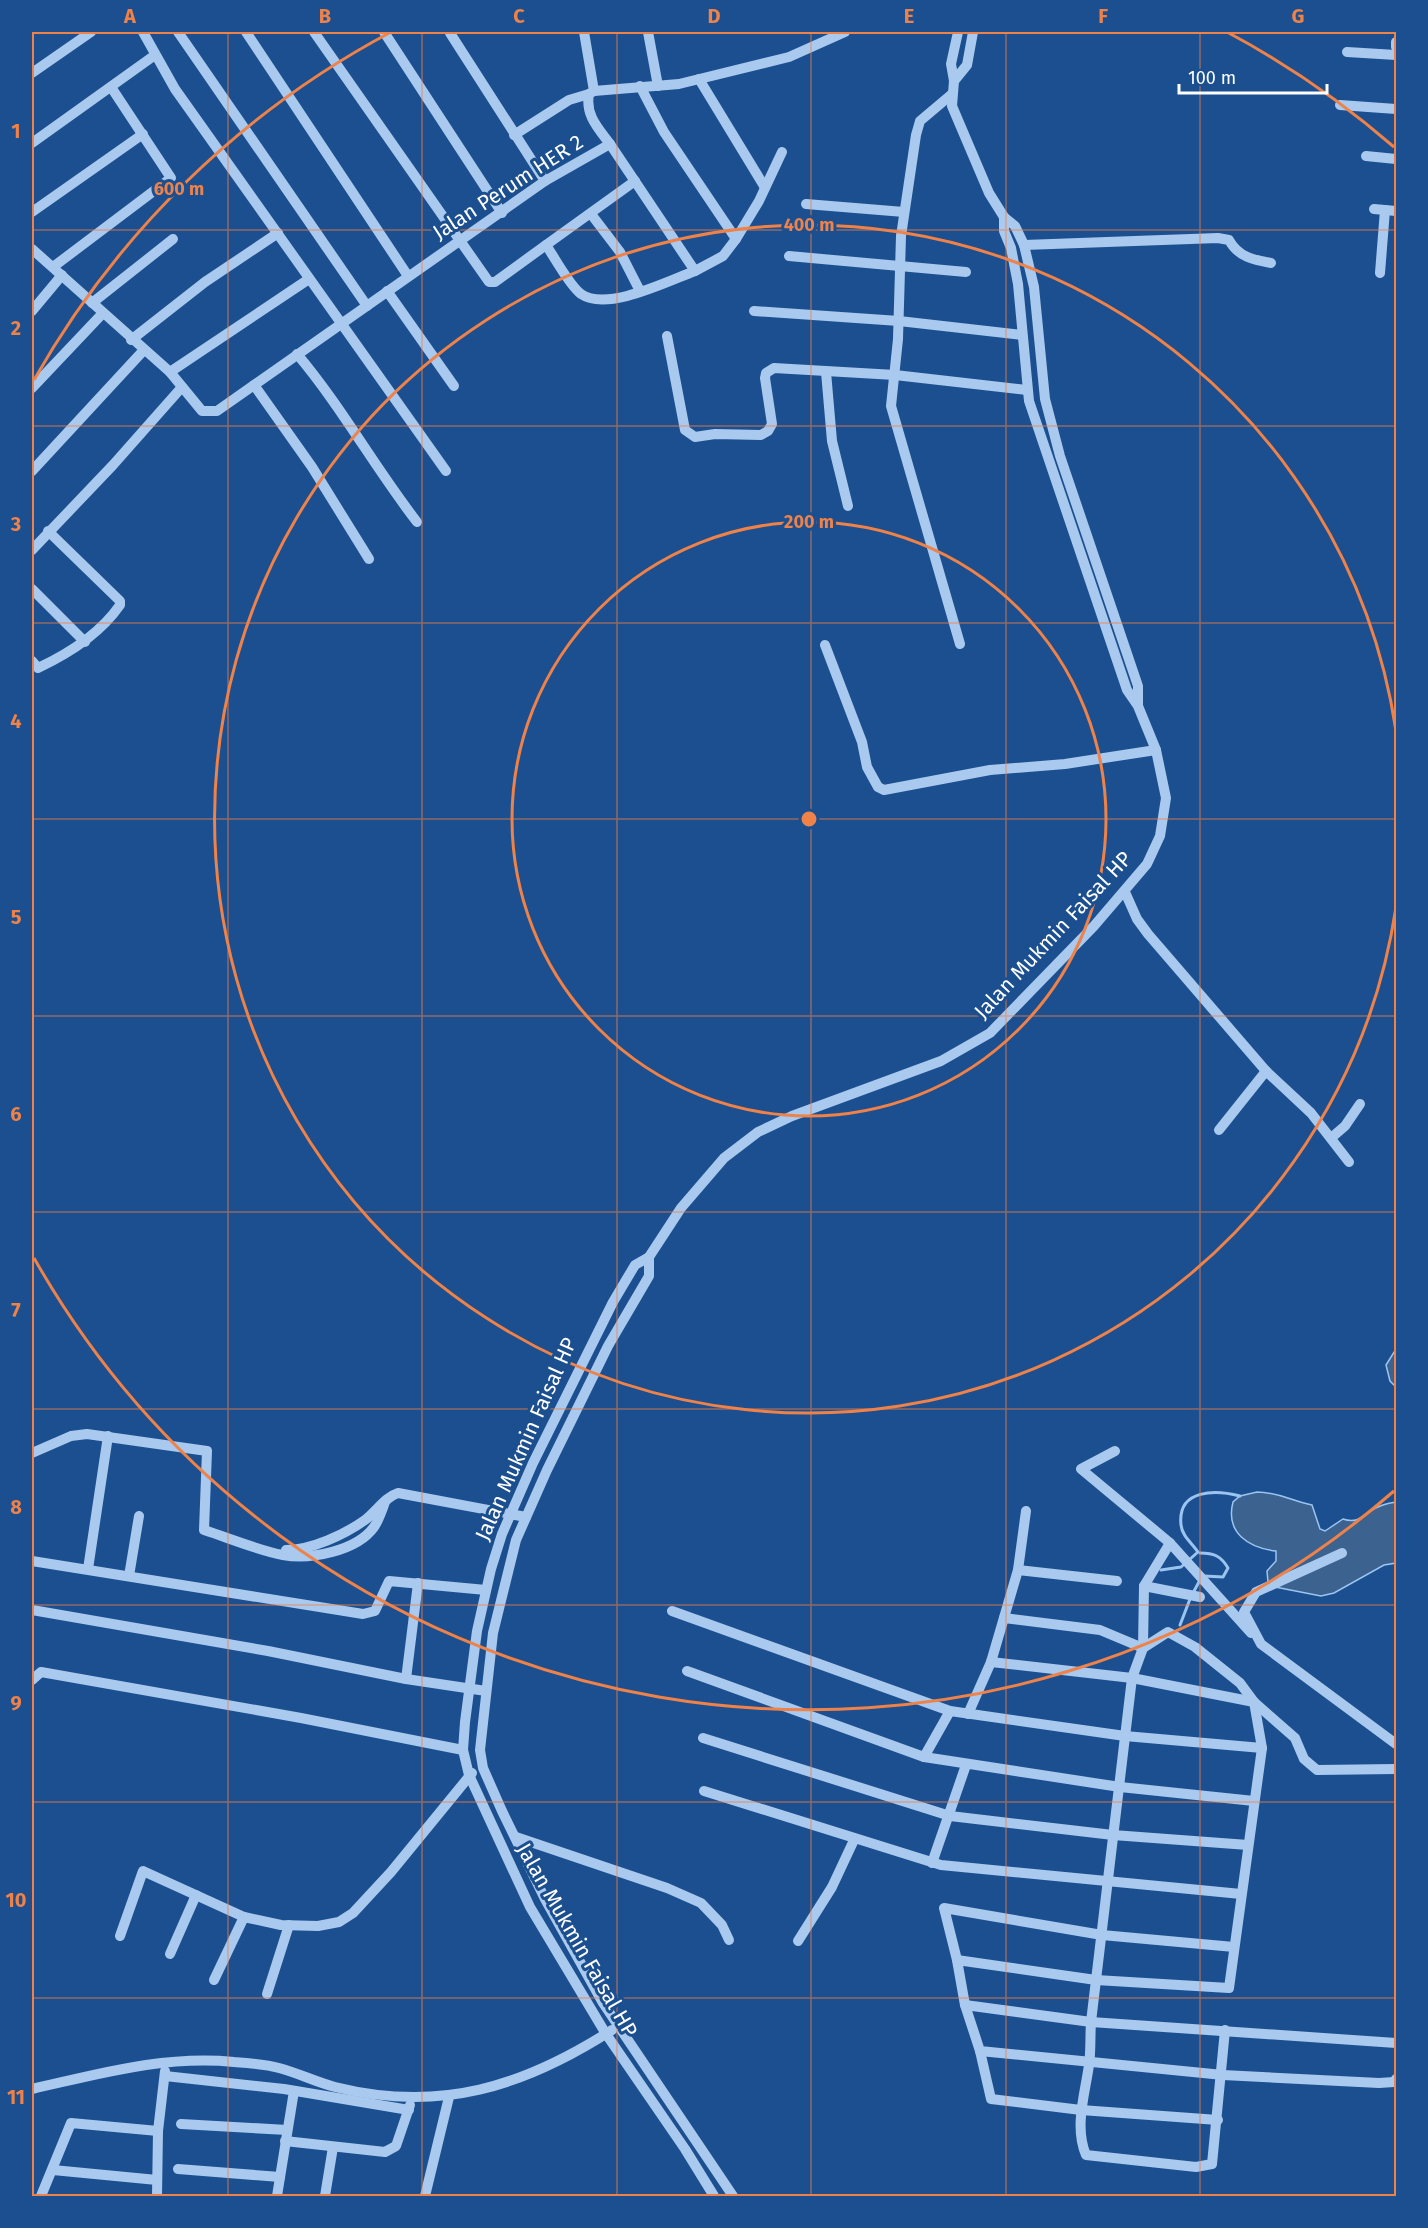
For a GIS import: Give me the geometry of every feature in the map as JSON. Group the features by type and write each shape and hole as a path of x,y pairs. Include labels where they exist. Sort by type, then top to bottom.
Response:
{"street":[{"path":"32,73 91,32"},
{"path":"143,32 175,89 446,471"},
{"path":"178,32 367,306"},
{"path":"246,32 408,276"},
{"path":"314,32 489,282 495,282 635,181"},
{"path":"384,32 502,213"},
{"name":"Jalan Perum HER 2","path":"182,387 202,411 217,411 408,276 502,213 544,181 610,144 589,116 591,93 584,32"},
{"path":"648,32 658,86"},
{"path":"514,135 569,100 591,93 640,86 680,84 789,57 845,32"},
{"path":"958,32 951,64 954,81 952,100 920,121 904,212 895,375 890,396 960,644"},
{"path":"954,81 967,65 974,32"},
{"path":"450,33 544,181"},
{"path":"1396,42 1396,47"},
{"path":"1347,52 1396,55"},
{"path":"32,143 155,55"},
{"path":"699,79 764,186"},
{"path":"640,86 664,132 735,239"},
{"path":"53,267 171,178 111,87"},
{"name":"Jalan Mukmin Faisal HP","path":"952,100 989,193 1004,217 1015,226 1024,245 1034,287 1045,399 1060,456 1138,686 1138,706"},
{"path":"1340,105 1396,109"},
{"path":"32,212 143,135"},
{"path":"610,144 695,271"},
{"path":"546,245 580,293 590,298 617,299 695,271 723,256 759,201 764,186 782,152"},
{"path":"1366,156 1396,159"},
{"path":"806,204 904,212"},
{"path":"1380,273 1385,210"},
{"path":"591,214 620,252 640,291"},
{"name":"Jalan Mukmin Faisal HP","path":"714,2196 685,2149 606,2034 530,1907 469,1775 463,1750 477,1631 502,1534 595,1334 635,1265 649,1257 681,1208 732,1152 758,1132 792,1116 941,1061 990,1033 1125,892 1154,853 1165,815 1166,798 1156,750 1138,706 1127,690 1034,420 1027,390 1018,284 1011,248 1004,231 1004,217"},
{"path":"131,340 205,282 278,234"},
{"path":"1024,245 1218,238 1229,240 1235,249 1245,256 1271,263"},
{"path":"92,303 173,239"},
{"path":"32,249 143,351 170,372 182,387 113,465 32,549"},
{"path":"789,256 966,272"},
{"path":"32,311 62,275"},
{"path":"170,372 309,279"},
{"path":"387,291 454,386"},
{"path":"754,311 898,321 1022,334"},
{"path":"32,388 103,313"},
{"path":"667,336 685,430 695,437 715,434 761,435 768,431 772,424 766,373 774,368 895,375 1027,390"},
{"path":"32,471 143,351"},
{"path":"297,354 314,374 384,480 417,522"},
{"path":"826,372 832,441 848,506"},
{"path":"254,385 312,467 369,559"},
{"path":"34,667 85,642 118,608 120,601 48,531"},
{"path":"32,589 85,642"},
{"path":"825,645 862,742 867,767 878,787 884,790 990,770 1065,764 1156,750"},
{"path":"1125,892 1148,934 1266,1071 1311,1113 1348,1162"},
{"path":"1219,1130 1266,1071"},
{"path":"1331,1138 1350,1120 1360,1104"},
{"name":"Jalan Mukmin Faisal HP","path":"649,1257 649,1276 608,1346 516,1540 501,1595 480,1735 483,1768 545,1899 618,2026 733,2196"},
{"path":"32,1454 71,1436 87,1434 207,1451 204,1530 267,1550 300,1556 336,1550 358,1541 373,1529 385,1502 392,1495 406,1494 426,1500 526,1517"},
{"path":"88,1569 108,1436"},
{"path":"1115,1451 1081,1470 1173,1548 1261,1644 1396,1744"},
{"path":"968,1714 991,1662 1018,1570 1026,1511"},
{"path":"129,1576 139,1516"},
{"path":"1173,1548 1144,1586 1143,1648 1132,1678 1091,2022 1089,2062 1081,2110 1082,2145 1086,2155 1196,2167 1212,2164 1226,2030"},
{"path":"1261,1644 1244,1612 1256,1592 1342,1553"},
{"path":"32,1561 363,1614 375,1611 389,1581 486,1590"},
{"path":"1018,1570 1117,1581"},
{"path":"406,1679 418,1584"},
{"path":"1144,1586 1200,1597"},
{"path":"32,1610 268,1651 406,1679 486,1690"},
{"path":"672,1611 950,1711 1125,1736 1262,1748"},
{"path":"1004,1618 1100,1630 1143,1648"},
{"path":"1143,1648 1168,1632 1196,1647 1240,1683 1254,1702 1295,1738 1304,1759 1317,1770 1396,1769"},
{"path":"991,1662 1132,1678 1254,1702"},
{"path":"687,1671 924,1757 1120,1786 1254,1801"},
{"path":"32,1680 41,1672 301,1718 463,1750"},
{"path":"957,1960 1096,1980 1229,1988 1262,1748 1254,1702"},
{"path":"924,1757 950,1711"},
{"path":"703,1738 950,1816 1113,1835 1248,1845"},
{"path":"933,1863 966,1765"},
{"path":"120,1936 143,1871 244,1917 289,1925 318,1926 339,1922 353,1913 430,1826 461,1789 469,1775 483,1768"},
{"path":"704,1791 933,1863 1241,1894"},
{"path":"516,1837 667,1888 700,1903 722,1925 729,1940"},
{"path":"798,1941 832,1887 854,1840"},
{"path":"170,1954 196,1895"},
{"path":"1218,2120 1081,2110 992,2099 965,2005 944,1908 1102,1935 1234,1947"},
{"path":"214,1980 244,1917"},
{"path":"267,1994 289,1925"},
{"path":"965,2005 1091,2022 1396,2043"},
{"path":"32,2089 77,2077 166,2062 200,2060 277,2067 336,2087 412,2098 449,2097 519,2079 618,2026"},
{"path":"980,2051 1222,2075 1378,2084 1394,2082 1396,2079"},
{"path":"157,2196 158,2131 166,2062"},
{"path":"165,2076 294,2091 409,2110"},
{"path":"277,2196 294,2091"},
{"path":"425,2196 446,2118 449,2097"},
{"path":"181,2124 286,2136 333,2147 385,2152 396,2146 412,2098"},
{"path":"41,2196 71,2123 158,2131"},
{"path":"325,2196 333,2147"},
{"path":"178,2169 280,2177"},
{"path":"52,2170 157,2180"}],"water":[{"path":"1396,1349 1396,1387 1390,1381 1386,1365"},
{"path":"1257,1492 1272,1493 1312,1505 1320,1529 1325,1531 1343,1519 1358,1519 1373,1509 1396,1502 1396,1563 1384,1565 1334,1593 1321,1596 1275,1587 1268,1582 1267,1571 1276,1561 1276,1551 1257,1546 1241,1537 1236,1530 1231,1513 1233,1502 1240,1496"}],"waterway":[{"path":"1161,1570 1181,1567 1198,1552 1182,1529 1181,1513 1185,1504 1200,1494 1221,1493 1240,1496"},
{"path":"1200,1553 1217,1556 1228,1568 1223,1577 1204,1576"},
{"path":"1193,1593 1200,1580"},
{"path":"1180,1625 1190,1599"}]}
